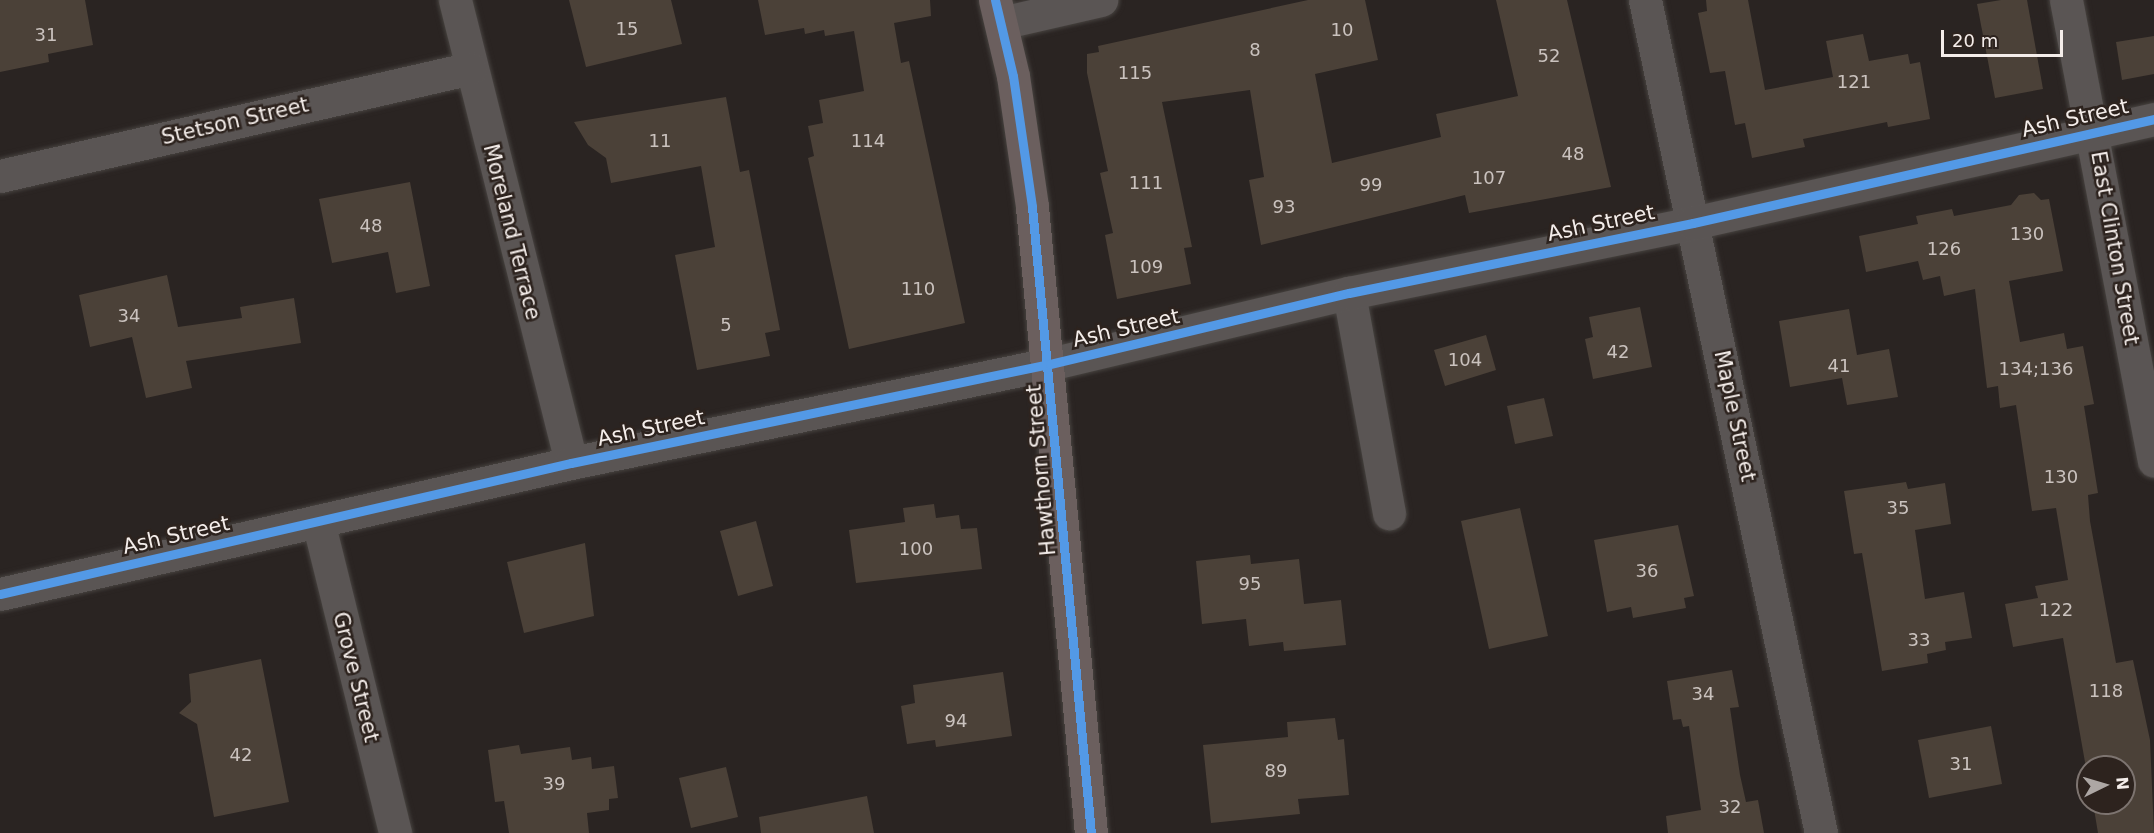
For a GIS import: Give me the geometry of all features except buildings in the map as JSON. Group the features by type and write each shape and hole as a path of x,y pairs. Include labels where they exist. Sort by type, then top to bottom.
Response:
{"main road":[{"name":"Hawthorn Street","path":"998,11 1023,140 1050,364 1090,833"}],"street":[{"name":"Moreland Terrace","path":"455,0 470,68 571,463"},
{"path":"998,11 1101,0"},
{"name":"Maple Street","path":"1645,0 1821,833"},
{"name":"East Clinton Street","path":"2066,0 2094,133 2154,461"},
{"name":"Stetson Street","path":"0,176 470,68"},
{"name":"Ash Street","path":"0,594 571,463 1050,364 1349,293 1693,223 2154,119"},
{"path":"1349,293 1389,513"},
{"name":"Grove Street","path":"318,521 395,833"}],"cycle path":[{"path":"995,0 1013,76 1032,207 1091,833"},
{"path":"0,594 571,463 1050,364 1349,293 1693,223 2154,119"}]}
